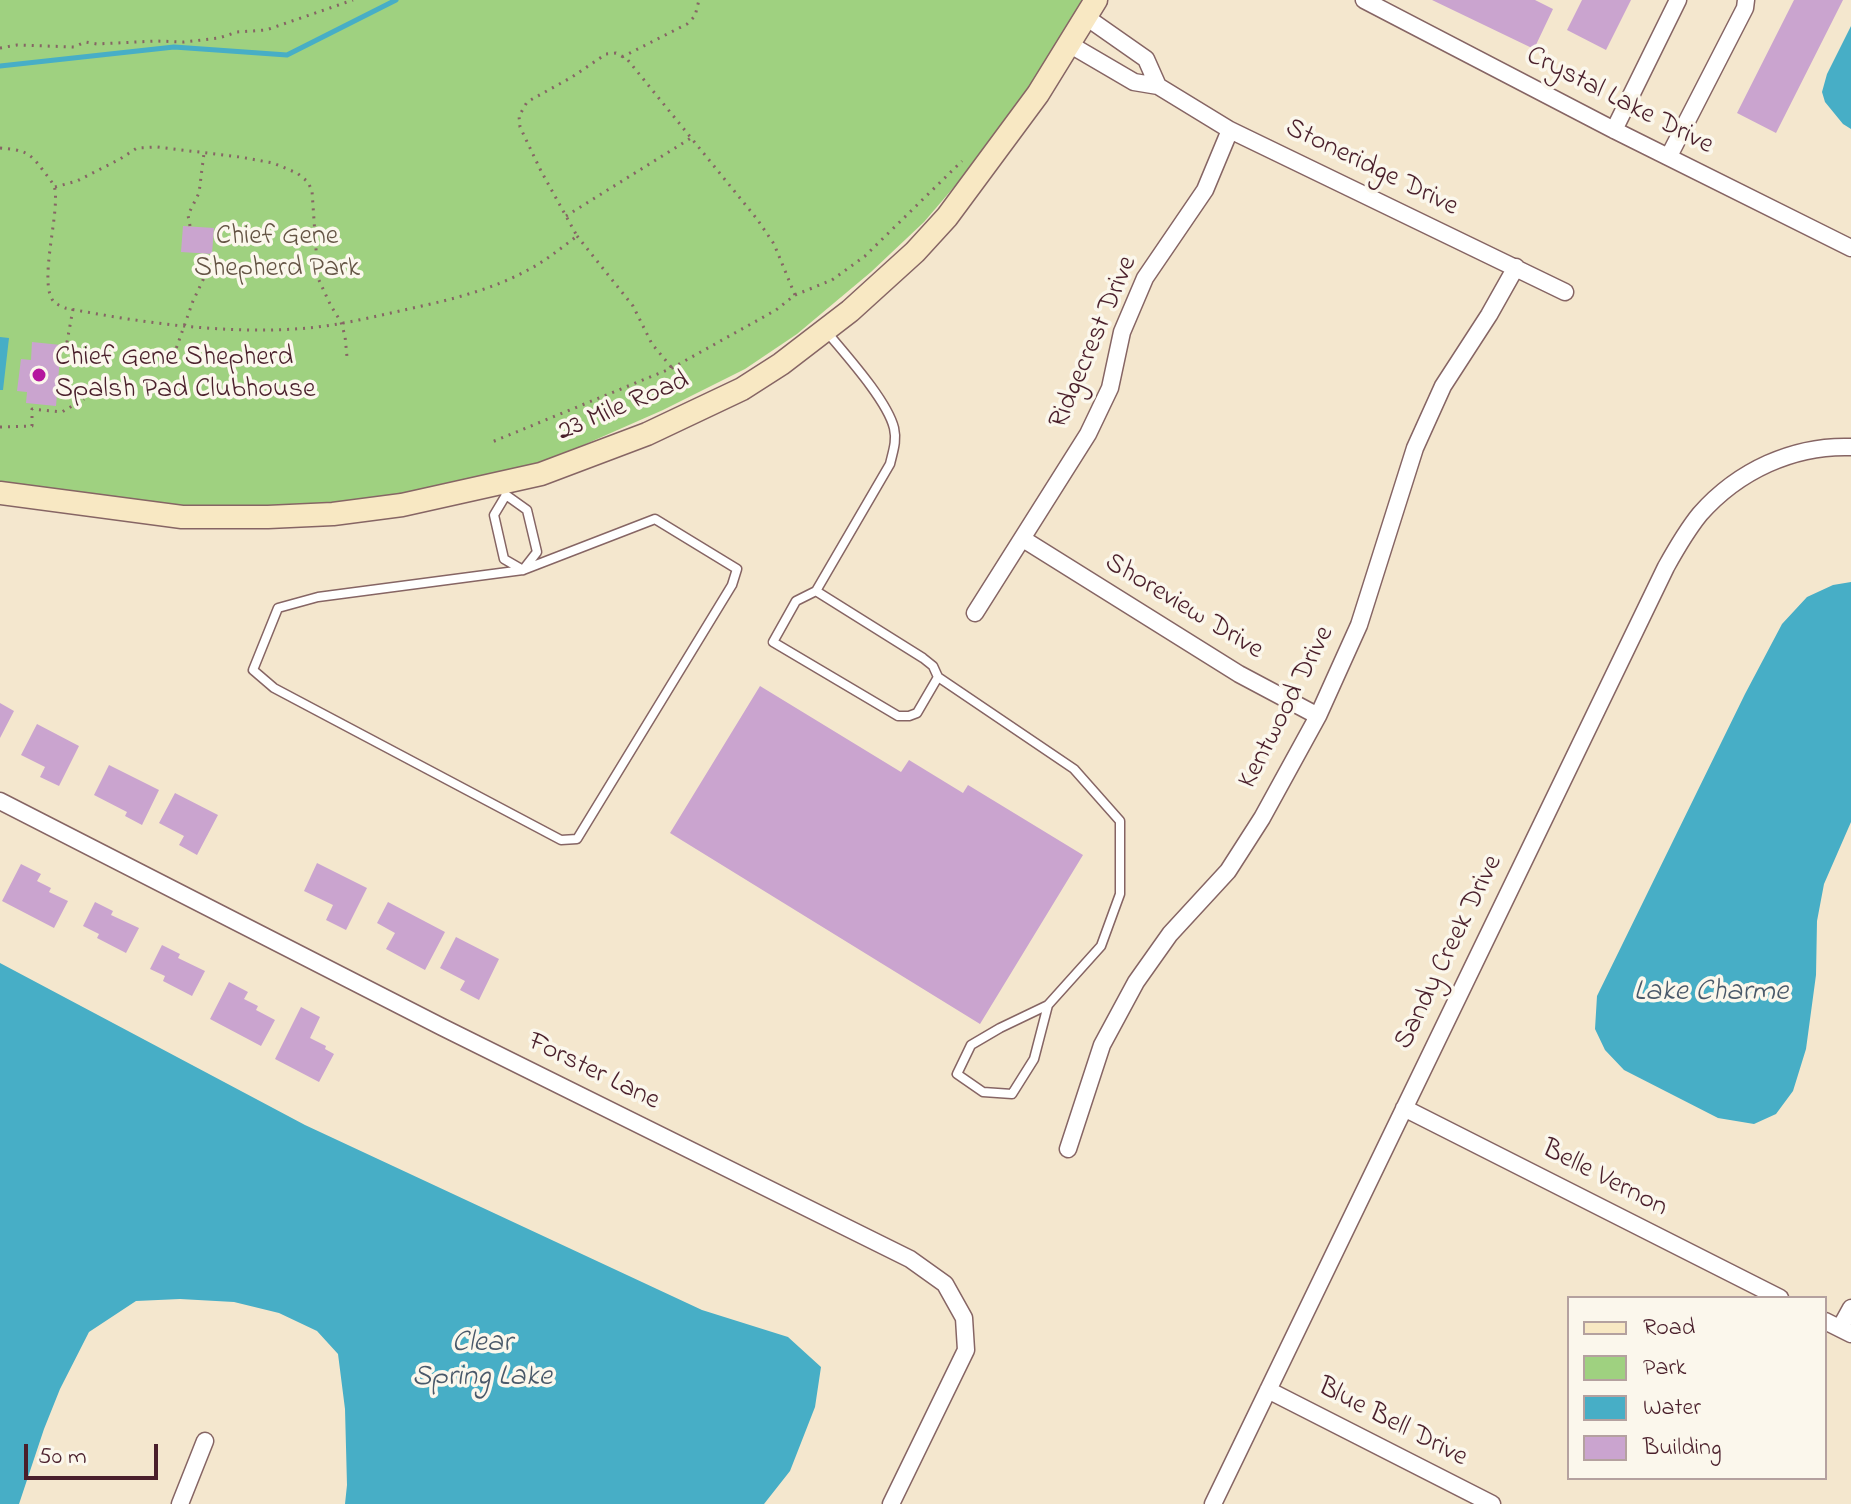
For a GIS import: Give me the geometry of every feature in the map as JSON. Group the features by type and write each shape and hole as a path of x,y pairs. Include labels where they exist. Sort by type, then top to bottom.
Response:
{"main road":[{"name":"23 Mile Road","path":"0,493 182,517 333,514 504,489 647,434 742,389 781,364 898,269 947,217 1038,94 1091,9"}],"street":[{"name":"Crystal Lake Drive","path":"1364,0 1851,248"},
{"path":"1614,130 1678,0"},
{"path":"1669,156 1745,8 1746,0"},
{"name":"Stoneridge Drive","path":"1091,9 1146,59 1158,86"},
{"name":"Stoneridge Drive","path":"1069,44 1134,82 1158,86 1230,130 1565,292"},
{"name":"Ridgecrest Drive","path":"975,613 1088,434 1110,388 1122,332 1145,278 1205,190 1230,130"},
{"name":"Kentwood Drive","path":"1068,1149 1102,1045 1136,982 1170,934 1228,871 1262,818 1318,716 1359,625 1415,448 1443,386 1516,267"},
{"name":"Sandy Creek Drive","path":"1213,1504 1666,567 1683,538 1716,499 1748,473 1776,459 1804,452 1851,447"},
{"name":"Shoreview Drive","path":"1023,539 1239,674 1318,716"},
{"name":"Forster Lane","path":"0,801 442,1027 910,1259 945,1284 964,1318 966,1350 891,1504"},
{"name":"Belle Vernon","path":"1404,1108 1776,1296"},
{"path":"1839,1328 1851,1308"},
{"name":"Blue Bell Drive","path":"1268,1390 1492,1504"},
{"path":"180,1504 205,1441"}],"lane":[{"path":"825,331 888,411 896,444 890,464 816,591 796,601 773,642 898,716 917,713 938,677"},
{"path":"523,570 504,559 499,539 494,515 504,489 527,510 532,529 537,552 523,570 318,597 278,608 253,670 274,688 561,840 577,839 732,585 737,569 655,519 523,570"},
{"path":"816,591 923,658 933,666 938,677 1074,769 1120,821 1120,894 1101,946 1048,1005 971,1045 957,1074 983,1092 1012,1094 1034,1059 1048,1005"}],"path":[{"path":"0,48 219,38 237,32 266,30 353,0"},
{"path":"622,57 687,24 695,16 699,0"},
{"path":"672,368 652,344 633,306 577,236 520,127 519,116 527,102 606,54 616,53 627,59 691,138 774,244 795,295"},
{"path":"565,216 691,138"},
{"path":"55,187 77,181 137,148 157,147 273,163 297,173 308,182 312,191 318,278 341,322 347,357"},
{"path":"0,148 26,152 35,159 55,187 48,290 55,303 155,323 205,328 310,328 443,302 525,272 577,236"},
{"path":"190,226 188,215 199,193 204,153"},
{"path":"492,442 672,368 769,314 795,295 832,280 865,256 969,153"},
{"path":"171,363 203,280 207,254"},
{"path":"73,309 67,342 89,366"},
{"path":"0,427 32,426 32,409 62,412 84,399"}],"green space":[{"name":"Chief Gene Shepherd Park","path":"0,0 1087,0 1033,89 924,222 871,272 797,334 745,369 663,410 538,465 466,484 319,507 182,509 0,485"}],"water":[{"path":"1851,26 1851,129 1825,102 1822,92 1827,74"},
{"path":"0,337 9,338 3,390 0,390"},
{"name":"Lake Charme","path":"1851,582 1851,822 1824,884 1817,921 1816,975 1806,1049 1793,1091 1776,1114 1754,1124 1718,1118 1624,1070 1605,1050 1595,1029 1597,996 1782,624 1807,597 1833,585"},
{"name":"Clear Spring Lake","path":"0,963 305,1125 702,1310 788,1337 821,1367 815,1407 790,1471 764,1504 345,1504 345,1409 338,1354 317,1331 279,1313 234,1302 180,1299 136,1301 89,1332 60,1389 19,1504 0,1504"}],"building":[{"path":"1432,0 1535,0 1553,9 1534,49"},
{"path":"1582,0 1631,0 1606,50 1567,30"},
{"path":"1794,0 1843,0 1776,133 1737,113"},
{"path":"183,226 214,228 212,254 181,252"},
{"name":"Chief Gene Shepherd Spalsh Pad Clubhouse","path":"32,342 61,345 56,406 26,403 27,392 17,391 21,359 31,360"},
{"path":"760,686 901,772 909,760 963,793 968,785 1083,855 980,1024 670,833"},
{"path":"0,703 14,711 0,738"},
{"path":"37,724 79,746 59,786 40,777 45,767 21,755"},
{"path":"109,765 159,790 142,825 125,816 127,812 94,795"},
{"path":"175,793 218,815 197,855 179,845 184,836 159,823"},
{"path":"317,863 367,888 346,930 326,920 333,905 304,891"},
{"path":"21,864 41,874 37,881 51,888 49,892 68,901 54,928 2,901"},
{"path":"95,902 113,911 111,915 139,928 126,953 97,938 99,934 83,926"},
{"path":"388,902 445,932 425,970 386,949 395,933 377,923"},
{"path":"456,937 499,959 479,1000 460,990 465,981 440,968"},
{"path":"162,945 180,954 178,958 205,971 192,996 163,981 165,976 150,969"},
{"path":"229,982 248,992 244,999 258,1006 256,1010 275,1020 261,1046 210,1019"},
{"path":"301,1007 320,1017 310,1038 334,1054 319,1082 275,1059"}],"waterway":[{"path":"0,66 174,47 287,55 396,0"}],"place":[{"name":"Chief Gene Shepherd Spalsh Pad Clubhouse","path":"39,375"}]}
